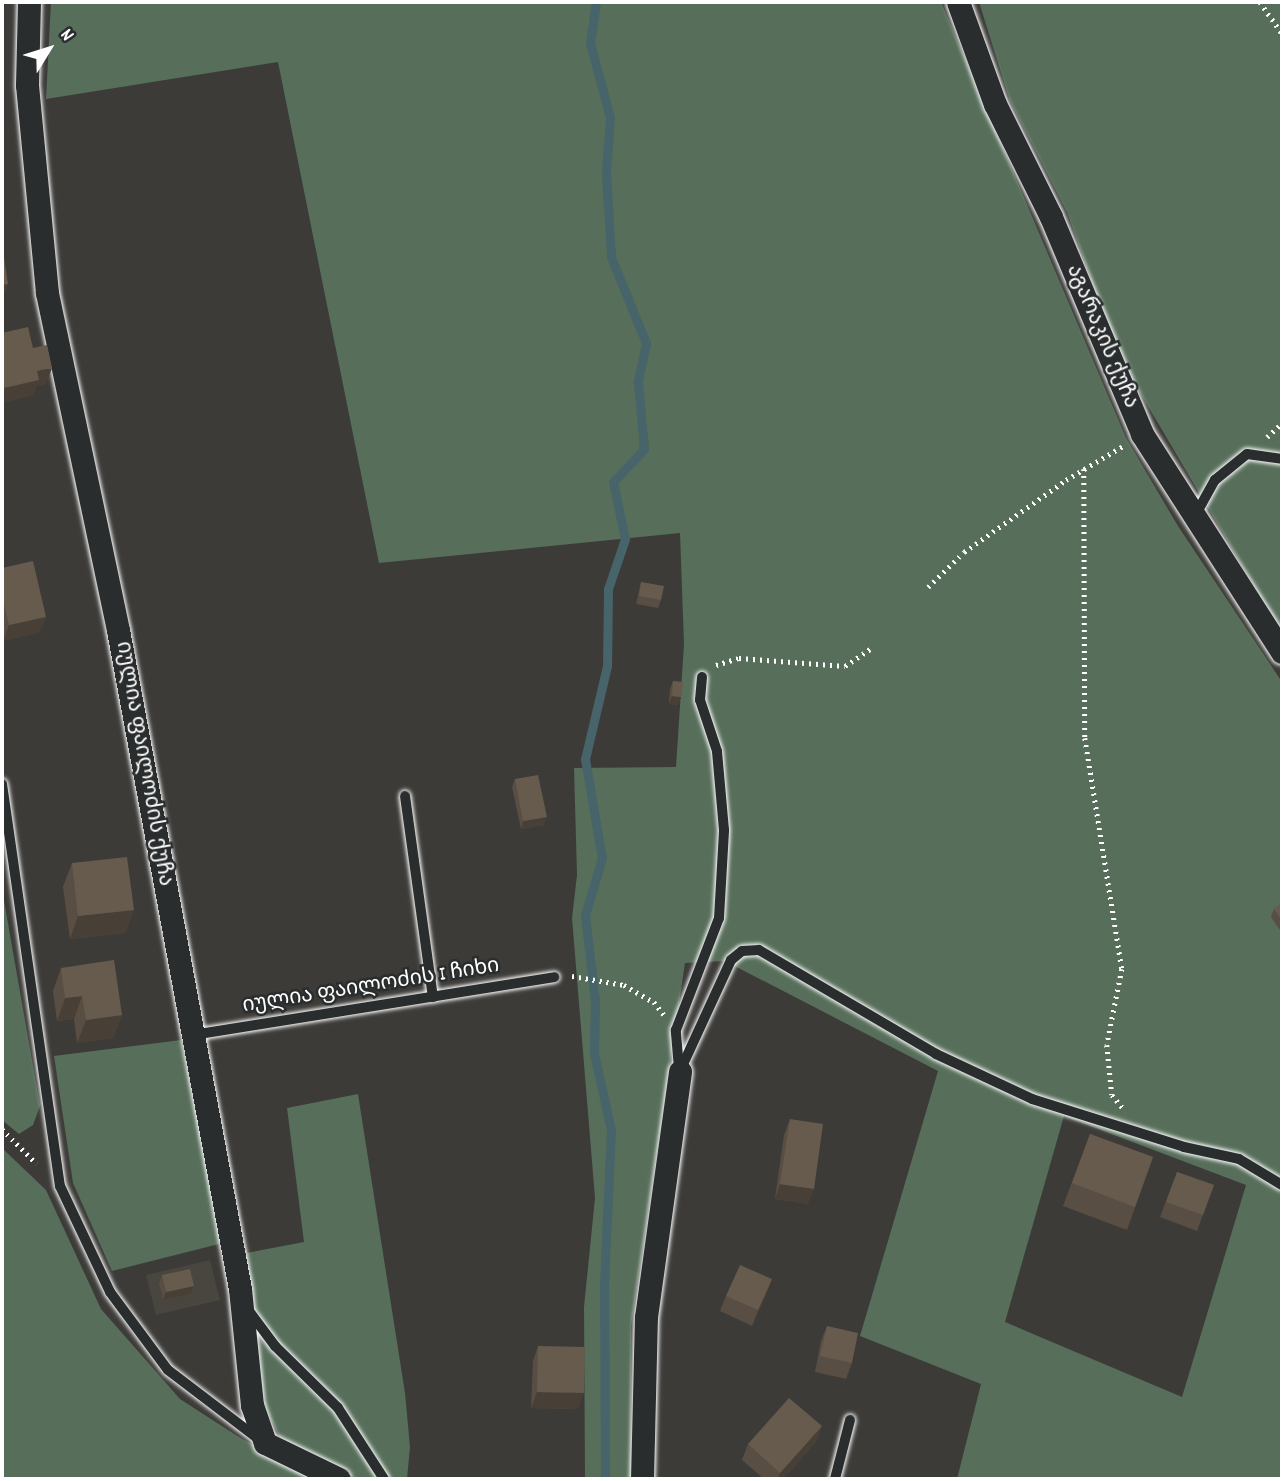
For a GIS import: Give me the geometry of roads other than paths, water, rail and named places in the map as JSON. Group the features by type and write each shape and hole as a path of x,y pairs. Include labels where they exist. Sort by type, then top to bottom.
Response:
{"street":[{"name":"იულია ფაილოძის ქუჩა","path":"29,2 27,85 47,293 118,630 240,1289 252,1405 265,1443"},
{"name":"აგარაკის ქუჩა","path":"958,2 995,104 1051,217 1142,435 1282,652"},
{"path":"642,1479 646,1317 680,1071"},
{"path":"265,1443 339,1479"}],"lane":[{"path":"1194,517 1215,480 1248,454 1282,459"},
{"path":"680,1071 676,1030 719,918 724,830 717,751 700,700 702,677"},
{"path":"2,785 60,1186 110,1292 168,1370 265,1443"},
{"path":"404,796 433,997"},
{"path":"680,1071 731,960 742,951 759,950 936,1054 1031,1099 1145,1135 1239,1159 1282,1185"},
{"name":"იულია ფაილოძის I ჩიხი","path":"193,1035 554,977"},
{"path":"240,1289 252,1318 338,1408 384,1479"},
{"path":"835,1479 850,1420"}],"waterway":[{"path":"596,2 590,43 610,117 606,172 611,257 646,343 638,382 644,449 613,482 625,539 608,589 607,666 585,759 602,858 585,915 595,1001 594,1053 611,1130 604,1282 605,1479"}]}
